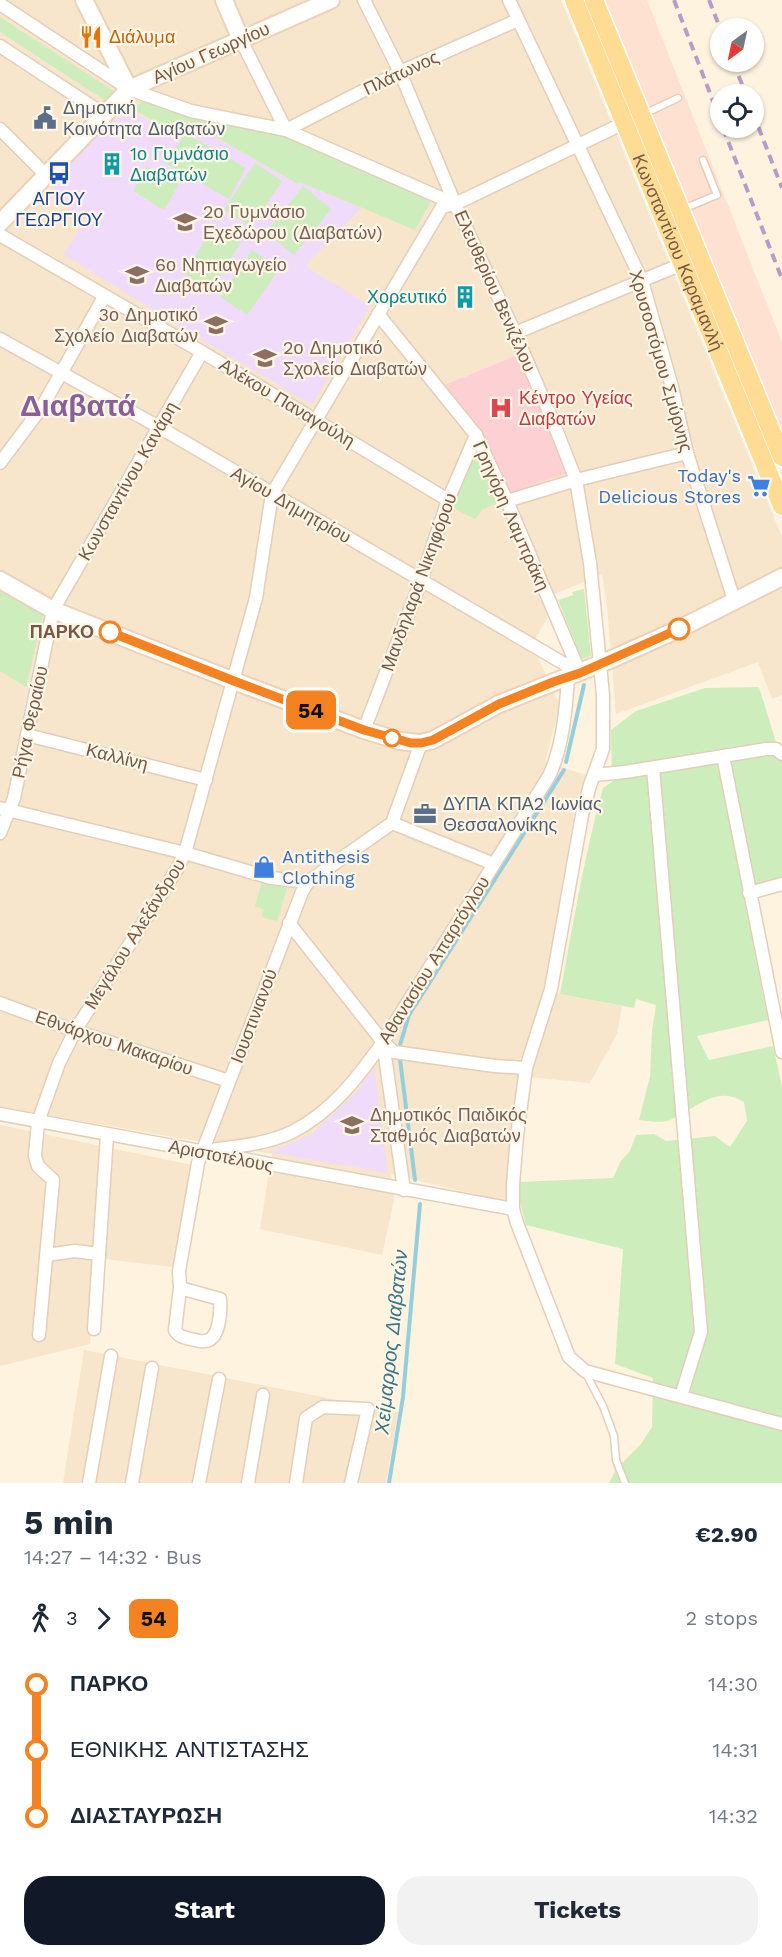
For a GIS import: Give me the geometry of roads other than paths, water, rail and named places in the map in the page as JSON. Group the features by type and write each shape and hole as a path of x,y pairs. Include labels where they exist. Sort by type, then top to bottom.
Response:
{"main road":[{"path":"86,0 129,89"},
{"path":"224,0 241,40"},
{"name":"Αγίου Γεωργίου","path":"0,223 129,89 331,0"},
{"name":"Κωνσταντίνου Καραμανλή","path":"574,0 680,210 782,457"},
{"name":"Κωνσταντίνου Καραμανλή","path":"594,0 682,264 782,506"},
{"path":"0,579 53,610 234,681 364,730 411,743 421,743 433,740 499,704 600,665 679,629 782,576"}],"street":[{"name":"Ελευθερίου Βενιζέλου","path":"364,0 400,72 455,204 515,333 576,480 590,562 600,665 604,734 602,754 587,795 551,989 526,1068 513,1184 513,1209 524,1245 569,1357 585,1371"},
{"name":"Χρυσοστόμου Σμύρνης","path":"509,0 642,281 672,387 687,453 734,600"},
{"path":"0,4 129,89 191,111 286,130 455,204"},
{"name":"Πλάτωνος","path":"286,130 400,72 518,20"},
{"path":"241,40 286,130"},
{"path":"0,46 105,115"},
{"path":"272,494 442,207 455,204 576,144 633,119"},
{"path":"0,129 47,176"},
{"name":"Αλέκου Παναγούλη","path":"0,235 202,352 448,500"},
{"path":"515,333 682,264"},
{"path":"0,463 42,407 63,374 104,297"},
{"name":"Γρηγόρη Λαμπράκη","path":"378,314 476,435 507,501 574,675"},
{"name":"Αγίου Δημητρίου","path":"0,339 159,427 421,581 574,675"},
{"name":"Κωνσταντίνου Κανάρη","path":"53,610 202,352"},
{"name":"Μανδηλαρά Νικηφόρου","path":"364,730 421,581 448,500 476,435"},
{"path":"507,501 576,480 687,453"},
{"name":"Μεγάλου Αλεξάνδρου","path":"39,1335 53,1180 38,1166 35,1156 39,1122 58,1063 75,1031 185,853 261,576 272,494"},
{"name":"Ρήγα Φεραίου","path":"0,833 5,809 14,798 53,610"},
{"name":"Αθανασίου Απαρτόγλου","path":"202,1151 253,1143 291,1132 323,1112 355,1082 383,1042 552,769 574,675"},
{"name":"Καλλίνη","path":"27,735 206,780"},
{"path":"5,809 185,853 271,878 308,882 392,823 421,743"},
{"path":"594,774 653,768 766,749 776,749 782,754"},
{"path":"723,756 782,1052"},
{"path":"653,768 701,1332 681,1396"},
{"path":"392,823 494,864"},
{"name":"Ιουστινιανού","path":"180,1288 220,1299 221,1307 216,1332 212,1339 205,1341 185,1338 178,1336 175,1330 180,1288 179,1271 192,1187 202,1151 289,923 308,882"},
{"path":"749,893 782,884"},
{"path":"289,923 383,1042 394,1052 526,1068"},
{"name":"Εθνάρχου Μακαρίου","path":"0,1003 75,1031 229,1081"},
{"path":"383,1042 404,1190"},
{"name":"Αριστοτέλους","path":"0,1114 513,1209"},
{"path":"94,1329 107,1135"},
{"path":"46,1255 75,1251 99,1254"},
{"path":"89,1483 111,1356"},
{"path":"132,1483 152,1368"},
{"path":"585,1371 782,1424"},
{"path":"199,1483 219,1379"},
{"path":"248,1483 263,1395"},
{"path":"296,1483 306,1418 323,1407 368,1409 351,1483"}],"lane":[{"path":"633,119 678,98"},
{"path":"680,210 717,195 703,160"},
{"path":"585,1371 603,1406 614,1436 616,1460 625,1483"}],"waterway":[{"name":"Χείμαρρος Διαβατών","path":"566,762 584,685"},
{"path":"400,1045 409,1015 564,770"},
{"path":"400,1059 415,1180"},
{"name":"Χείμαρρος Διαβατών","path":"389,1483 403,1397 420,1204"}],"railway":[{"path":"674,0 710,93"},
{"path":"709,0 716,18"},
{"path":"737,72 742,84"},
{"path":"727,138 782,279"},
{"path":"763,138 782,188"}],"place":[{"name":"Διάλυμα","path":"91,37"},
{"name":"Δημοτική Κοινότητα Διαβατών","path":"45,118"},
{"name":"1ο Γυμνάσιο Διαβατών","path":"112,164"},
{"name":"ΑΓΙΟΥ ΓΕΩΡΓΙΟΥ","path":"59,173"},
{"name":"2ο Γυμνάσιο Εχεδώρου (Διαβατών)","path":"185,222"},
{"name":"6ο Νηπιαγωγείο Διαβατών","path":"137,275"},
{"name":"Χορευτικό","path":"465,297"},
{"name":"3ο Δημοτικό Σχολείο Διαβατών","path":"216,325"},
{"name":"2ο Δημοτικό Σχολείο Διαβατών","path":"265,358"},
{"name":"Κέντρο Υγείας Διαβατών","path":"501,408"},
{"name":"Today's Delicious Stores","path":"759,486"},
{"name":"ΠΑΡΚΟ","path":"110,632"},
{"name":"ΔΥΠΑ ΚΠΑ2 Ιωνίας Θεσσαλονίκης","path":"425,814"},
{"name":"Antithesis Clothing","path":"264,867"},
{"name":"Δημοτικός Παιδικός Σταθμός Διαβατών","path":"352,1125"}],"district":[{"name":"Διαβατά","path":"78,406"}]}
